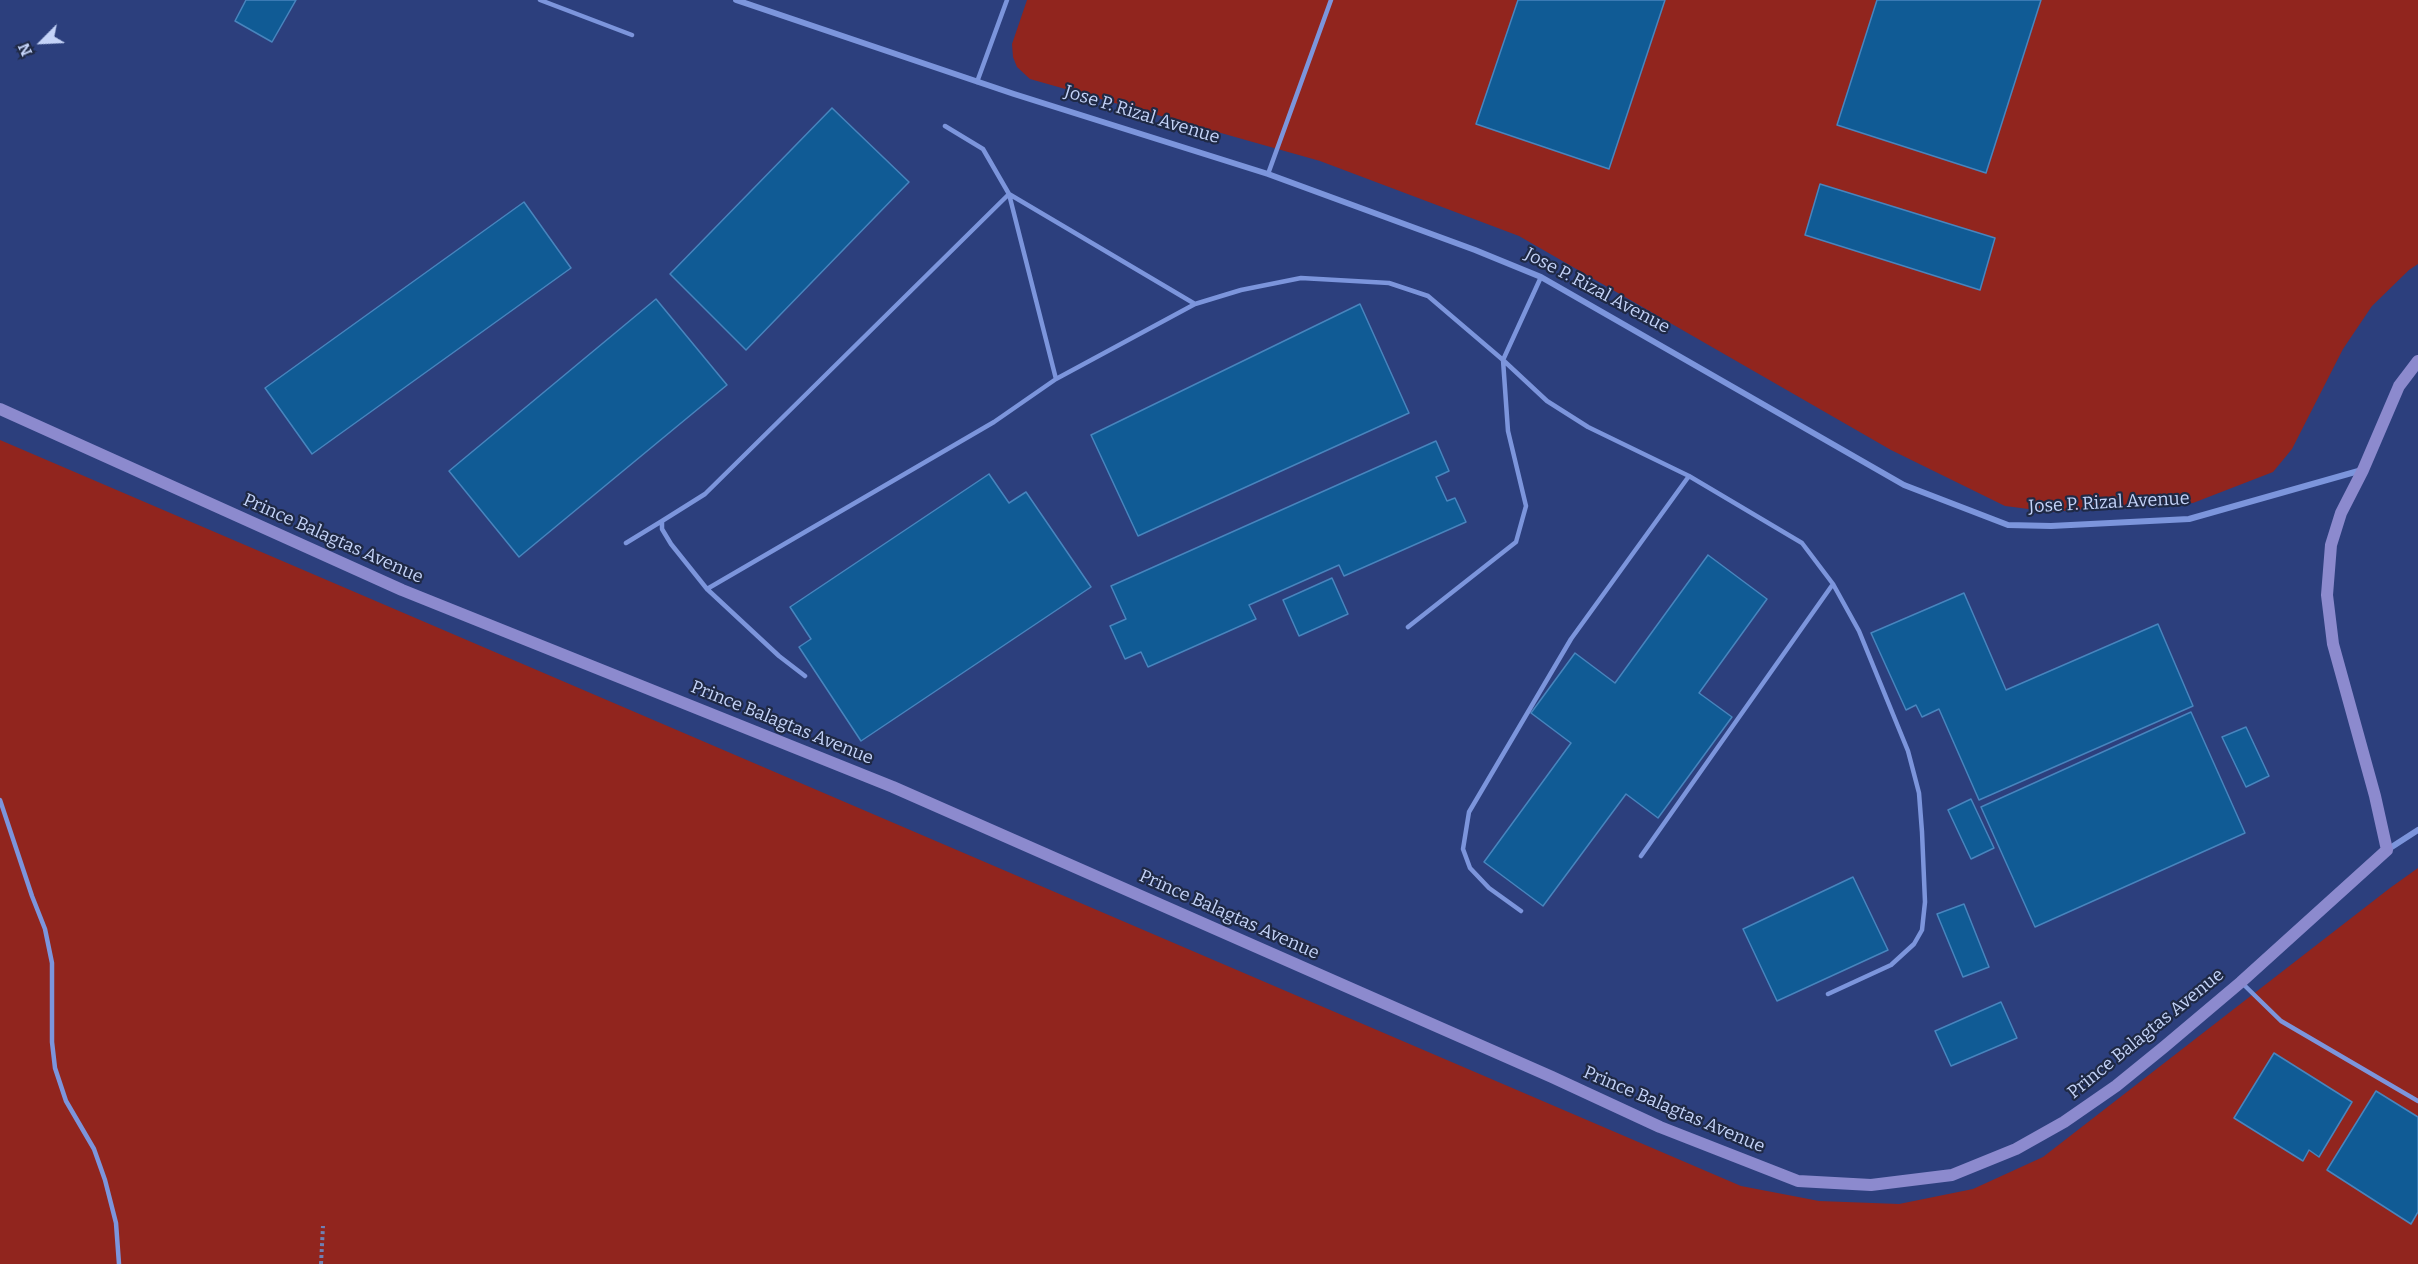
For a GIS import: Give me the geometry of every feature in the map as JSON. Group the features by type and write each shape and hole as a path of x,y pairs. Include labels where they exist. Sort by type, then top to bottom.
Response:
{"main road":[{"path":"2387,850 2375,796 2333,645 2327,595 2331,545 2341,513 2363,470 2399,386 2418,361"},
{"name":"Prince Balagtas Avenue","path":"0,409 402,590 893,787 1531,1067 1660,1127 1798,1181 1871,1185 1952,1175 2016,1149 2064,1122 2116,1086 2241,982 2387,850"}],"street":[{"name":"Jose P. Rizal Avenue","path":"736,0 977,82 1268,174 1475,250 1541,277 1904,485 2008,525 2051,526 2189,519 2363,470"},
{"path":"2387,850 2418,830"}],"lane":[{"path":"540,0 632,35"},
{"path":"977,82 1007,0"},
{"path":"1268,174 1331,0"},
{"path":"945,126 982,150 1009,194 1056,379"},
{"path":"1009,194 1195,304"},
{"path":"626,543 705,494 1009,194"},
{"path":"1408,627 1516,542 1526,506 1508,430 1503,360 1541,277"},
{"path":"707,589 994,422 1056,379 1195,304 1241,290 1301,278 1389,283 1428,296 1547,401 1588,427 1689,476 1802,543 1833,584 1859,631 1908,751 1919,793 1925,902 1922,930 1914,944 1903,955 1891,964 1828,994"},
{"path":"1521,911 1489,888 1470,868 1463,849 1469,812 1571,639 1689,476"},
{"path":"662,521 662,529 670,544 707,589 778,656 805,676"},
{"path":"1641,856 1833,584"},
{"path":"0,800 45,929 52,963 52,1042 55,1068 66,1101 94,1149 105,1180 116,1223 119,1264"},
{"path":"2241,982 2281,1021 2418,1101"}],"path":[{"path":"321,1264 323,1227"}],"shaded area":[{"path":"1027,0 2418,0 2418,264 2372,306 2343,349 2292,449 2273,472 2193,503 2052,512 2005,506 1891,450 1519,236 1320,161 1030,79 1017,67 1012,44"},
{"path":"0,440 1741,1186 1819,1201 1899,1204 1973,1189 2043,1157 2418,868 2418,1264 0,1264"}],"building":[{"path":"246,0 296,0 272,42 235,21"},
{"path":"1518,0 1665,0 1609,169 1476,124"},
{"path":"1877,0 2041,0 1986,173 1837,125"},
{"path":"832,108 909,182 746,350 670,274"},
{"path":"1820,184 1995,238 1980,290 1805,235"},
{"path":"524,202 571,268 312,454 265,388"},
{"path":"656,299 727,385 519,557 449,471"},
{"path":"1360,304 1409,413 1138,536 1091,435"},
{"path":"1436,441 1449,471 1436,477 1447,501 1455,498 1466,522 1344,576 1339,565 1249,605 1256,619 1148,667 1141,652 1125,659 1110,626 1126,619 1111,586"},
{"path":"989,474 1009,503 1026,492 1091,587 861,741 799,647 811,639 790,607"},
{"path":"1708,555 1767,599 1699,693 1732,717 1658,818 1626,794 1543,906 1484,862 1571,743 1531,713 1575,653 1615,683"},
{"path":"1332,578 1348,614 1299,636 1283,600"},
{"path":"1964,593 2006,690 2158,624 2193,706 1979,800 1939,709 1922,717 1916,705 1906,710 1871,633"},
{"path":"2191,712 2245,833 2035,927 1981,807"},
{"path":"2246,727 2269,776 2246,787 2222,737"},
{"path":"1971,799 1994,848 1971,859 1948,810"},
{"path":"1853,877 1888,950 1777,1001 1743,929"},
{"path":"1964,904 1989,967 1963,977 1937,914"},
{"path":"2001,1002 2017,1038 1951,1066 1935,1031"},
{"path":"2274,1053 2352,1102 2319,1157 2309,1150 2303,1161 2234,1118"},
{"path":"2376,1091 2418,1117 2418,1212 2411,1224 2327,1170"}]}
